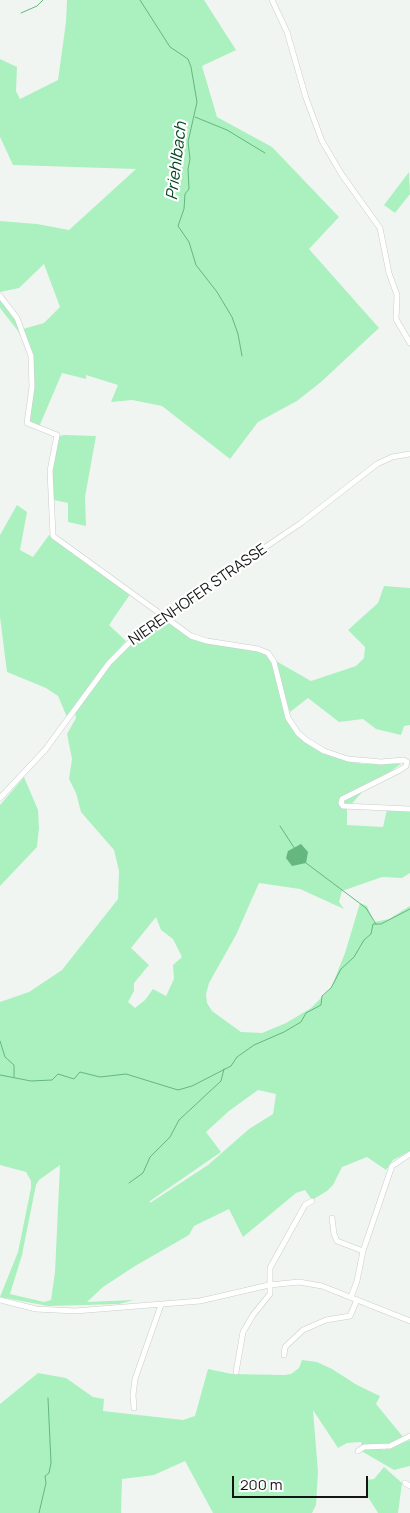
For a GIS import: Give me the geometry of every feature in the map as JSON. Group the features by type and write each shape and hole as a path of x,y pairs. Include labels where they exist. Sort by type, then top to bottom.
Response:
{"street":[{"path":"272,0 286,32 306,98 322,142 342,176 380,228 389,273 397,295 396,319 410,343"},
{"path":"0,296 17,318 31,356 32,387 26,423 57,435 50,470 53,536 166,616 191,636 268,653 274,662 288,718 298,733 318,748 348,759 364,762 404,760 409,762 400,770 342,799 340,803 343,806 410,809"},
{"name":"NIERENHOFER STRASSE","path":"0,798 45,750 109,663 140,632 300,523 377,464 392,457 410,454"},
{"path":"284,1355 285,1347 304,1330 326,1320 350,1316 363,1251 392,1166 410,1154"},
{"path":"236,1372 243,1332 253,1315 270,1294 270,1268 280,1246 305,1205 312,1201"},
{"path":"332,1218 334,1234 337,1240 363,1251"},
{"path":"0,1300 53,1311 161,1305 208,1300 269,1285 310,1284 410,1321"},
{"path":"134,1408 135,1379 161,1305"},
{"path":"358,1451 364,1447 383,1448 401,1442 410,1436"}],"shaded area":[{"path":"67,0 204,0 236,50 202,66 217,117 272,147 339,217 309,249 379,328 321,382 297,401 258,422 230,459 162,406 132,400 111,402 118,385 86,375 86,379 62,373 39,427 29,420 34,375 33,356 18,331 0,308 0,293 17,315 23,329 44,323 60,307 44,264 19,288 0,292 0,221 37,224 69,230 136,169 13,165 0,137 0,59 17,67 16,91 20,99 58,80"},
{"path":"409,172 410,194 395,213 384,205"},
{"path":"59,436 96,436 85,497 86,526 68,522 68,503 54,500 52,470"},
{"path":"17,505 27,512 20,550 33,557 49,535 131,593 109,625 126,641 106,663 67,717 58,696 46,688 7,672 0,617 0,535"},
{"path":"384,586 410,588 410,725 404,726 401,735 376,729 363,719 339,722 308,698 290,712 286,701 286,718 296,734 346,761 364,764 401,764 364,790 347,809 347,825 383,827 387,809 410,812 410,873 402,878 382,877 342,891 339,902 344,909 300,889 259,883 236,935 209,983 206,994 207,1003 212,1011 241,1032 262,1033 286,1023 311,1008 331,988 345,953 360,903 367,906 374,922 389,919 410,906 410,1151 393,1160 386,1170 367,1157 342,1167 333,1185 327,1191 312,1200 305,1190 296,1193 243,1237 229,1209 194,1226 189,1235 103,1287 87,1302 134,1300 119,1304 48,1306 0,1297 18,1252 31,1181 26,1172 0,1165 0,1002 29,992 62,970 118,899 119,871 114,850 81,812 76,793 69,779 72,759 67,734 76,718 75,713 110,665 145,630 165,620 191,638 265,652 276,661 311,681 356,666 364,658 365,647 348,630 378,603","holes":["156,917 161,930 173,939 182,957 173,965 174,979 166,996 153,989 145,1000 135,1008 128,1002 134,991 134,983 149,965 131,948","258,1090 276,1094 273,1114 249,1129 208,1165 150,1203 150,1201 221,1152 206,1132 229,1111","60,1165 55,1272 51,1300 44,1302 10,1294 22,1255 36,1185 39,1180"]},
{"path":"24,777 38,810 37,847 0,886 0,805"},
{"path":"301,844 308,852 306,863 292,866 286,858 288,851"},
{"path":"302,1360 317,1362 380,1396 376,1404 404,1438 384,1447 383,1450 410,1440 410,1466 394,1470 363,1452 361,1442 347,1443 338,1448 313,1410 318,1472 316,1505 312,1513 213,1513 185,1461 154,1475 122,1479 121,1513 0,1513 0,1404 38,1373 66,1378 93,1397 104,1399 103,1411 183,1420 195,1416 208,1369 232,1374 284,1375 291,1374 299,1368"},
{"path":"384,1467 402,1483 398,1513 378,1513 368,1497 366,1480 374,1479"}],"waterway":[{"path":"21,13 37,6 43,0"},
{"name":"Priehlbach","path":"140,0 170,47 188,59 191,67 197,102 188,142 190,159 188,169 189,189 185,194 184,209 178,226 189,242 196,265 217,292 232,317 238,334 242,356"},
{"path":"195,117 227,130 265,153"},
{"path":"280,826 295,849"},
{"path":"306,863 366,908 376,924"},
{"path":"0,1075 31,1081 52,1080 58,1074 74,1079 80,1072 100,1077 126,1074 178,1090 192,1086 231,1066 237,1057 254,1045 284,1032 301,1022 306,1013 321,1005 322,996 331,988 341,969 354,957 364,940 371,934 373,924 381,924 410,909"},
{"path":"0,1041 5,1057 14,1065 14,1077"},
{"path":"129,1183 143,1173 150,1157 170,1137 179,1120 221,1081 224,1069"},
{"path":"39,1513 46,1483 45,1476 49,1473 51,1463 48,1398"}]}
